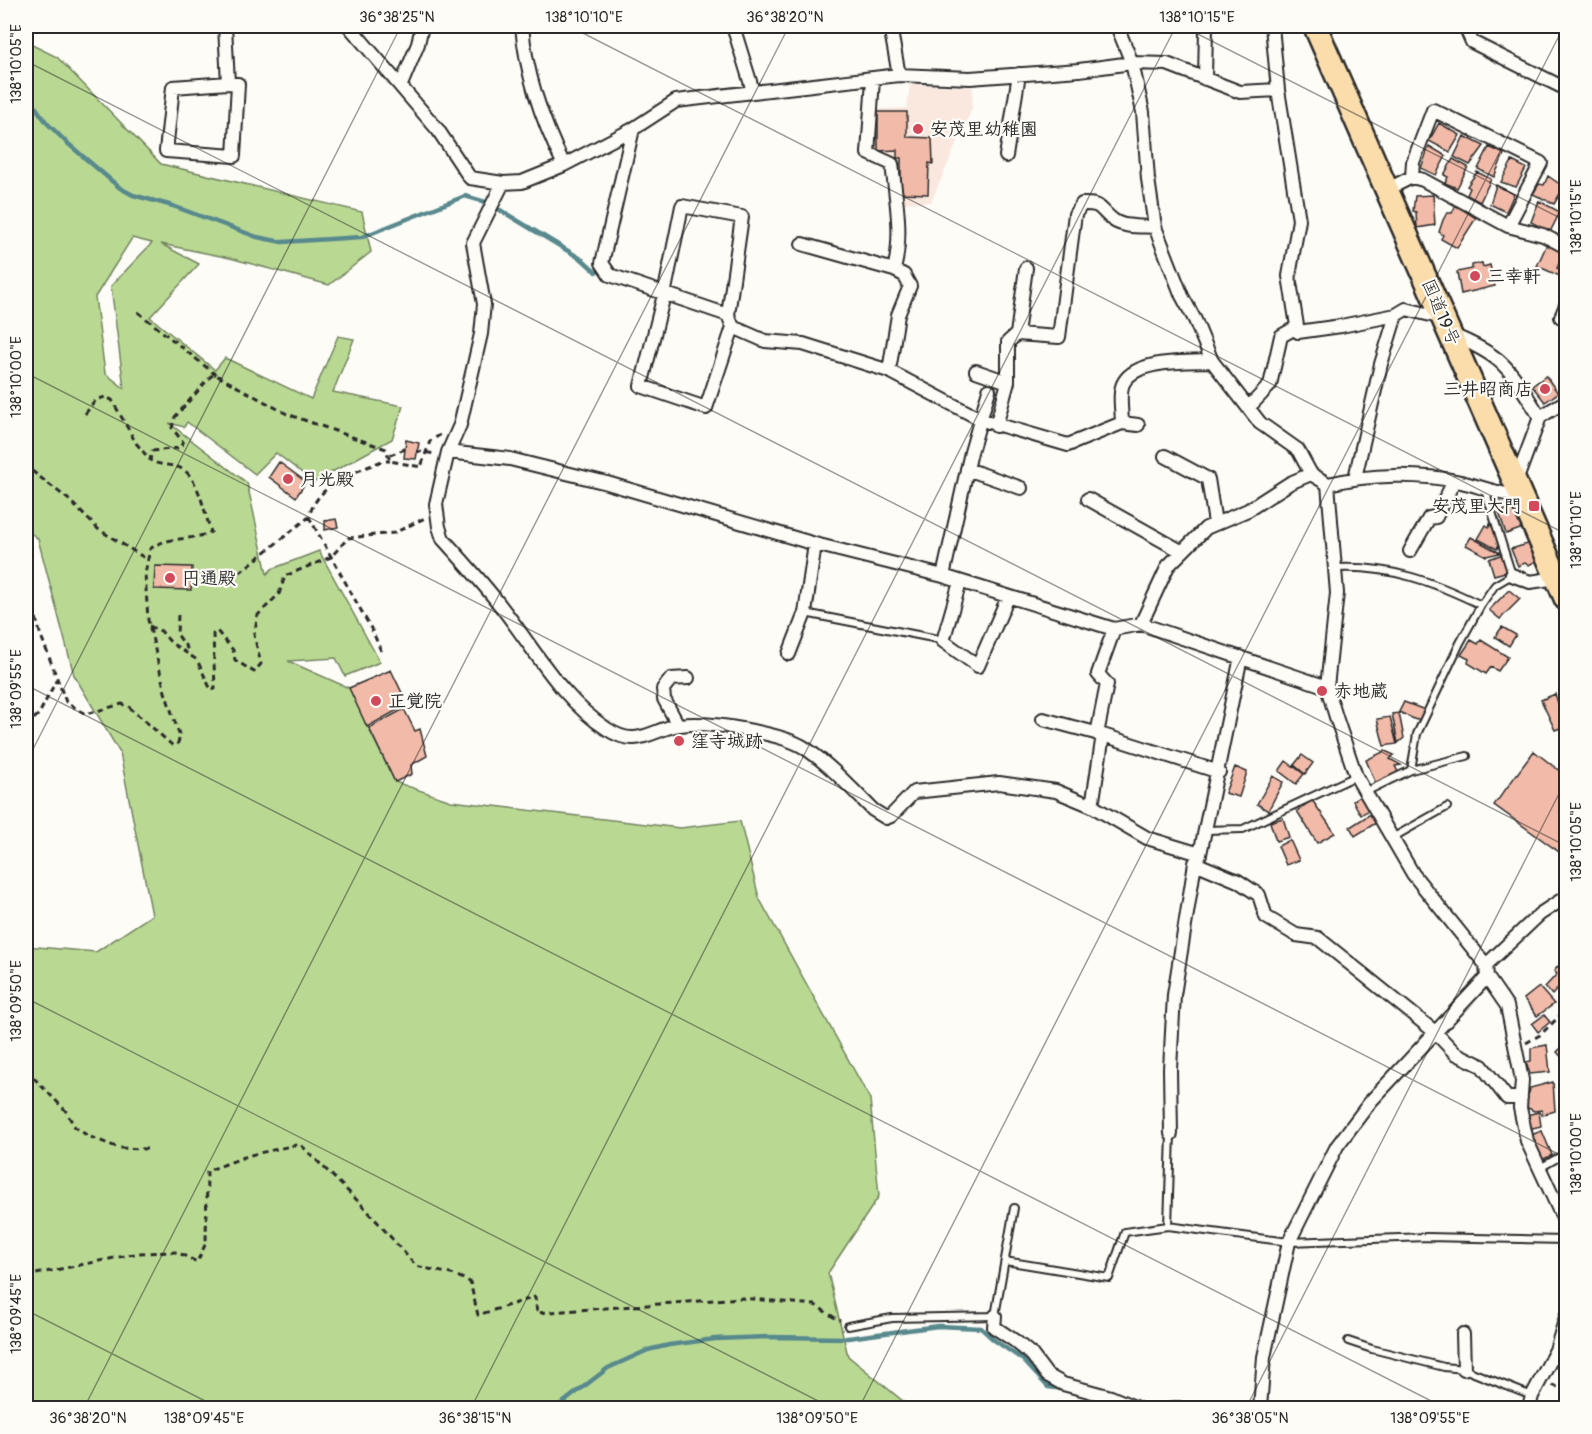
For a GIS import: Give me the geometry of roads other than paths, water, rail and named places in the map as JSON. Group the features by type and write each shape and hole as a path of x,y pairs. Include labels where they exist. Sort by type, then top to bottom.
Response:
{"highway":[{"name":"国道19号","path":"1315,26 1566,599"}],"street":[{"path":"225,26 228,83"},
{"path":"349,26 438,130 470,178 503,183 522,182 564,165 633,129 676,102 753,91 873,80 899,75 970,78 1132,63 1167,64 1240,92 1278,90"},
{"path":"401,85 418,44 422,26"},
{"path":"522,26 525,61 548,133 564,165"},
{"path":"733,26 753,91"},
{"path":"890,26 899,75"},
{"path":"1117,26 1132,63 1143,112 1148,179 1155,227 1182,296 1212,361 1260,423 1298,450 1311,474 1328,484 1355,478 1415,477 1454,482 1510,495 1516,485 1540,417 1566,400"},
{"path":"1272,26 1278,90 1299,220 1288,276 1298,332 1396,315 1406,309 1447,326 1492,352 1508,366 1540,417"},
{"path":"1465,26 1472,42 1566,89"},
{"path":"1205,79 1206,27"},
{"path":"1006,156 1019,74"},
{"path":"873,80 868,153 892,164 899,230 894,270"},
{"path":"228,83 238,84 234,156 166,151 172,87 228,83"},
{"path":"1412,177 1413,162 1433,110 1541,163 1508,226"},
{"path":"633,129 602,263 610,275 728,315"},
{"path":"1386,190 1412,177 1423,180 1508,226 1543,235 1566,247"},
{"path":"503,183 473,243 484,304 481,334 460,425 447,454 437,512 443,539 504,610 538,660 607,730 623,737 635,738 655,735 678,725 757,732 804,747 873,810 886,818 891,816 914,792 999,783 1056,791 1092,806 1147,838 1198,859 1238,881 1258,895 1266,917 1296,935 1318,938 1435,1032 1455,1053 1482,1066 1507,1098 1521,1098"},
{"path":"1017,334 1059,337 1075,214 1082,204 1093,204 1104,208 1114,220 1129,226 1155,227"},
{"path":"682,206 742,217 728,315 733,327 706,408 641,386 664,295 682,206"},
{"path":"802,244 894,270 904,275 910,286 898,315 889,371"},
{"path":"996,426 1008,382 1008,342 1017,334 1026,268"},
{"path":"1566,305 1561,317 1566,320"},
{"path":"1355,478 1381,364 1396,315"},
{"path":"733,327 765,341 803,344 889,371 996,426 1068,445 1122,423 1138,425"},
{"path":"1249,407 1270,385 1281,336 1297,327"},
{"path":"1122,423 1122,383 1130,375 1154,364 1212,361"},
{"path":"976,371 1008,382"},
{"path":"943,576 967,469 989,390"},
{"path":"447,454 510,459 607,483 815,544 943,576 1113,629 1141,624 1327,687"},
{"path":"1165,456 1208,479 1215,523"},
{"path":"967,469 1021,488"},
{"path":"1141,624 1168,566 1181,551 1215,523 1248,510 1311,474"},
{"path":"1410,551 1429,518 1436,517 1454,482"},
{"path":"1328,484 1337,593 1327,687 1356,776 1413,874 1486,971 1506,1006 1522,1080 1520,1108 1527,1141 1566,1225"},
{"path":"1088,499 1181,551"},
{"path":"789,654 805,613 815,544"},
{"path":"1512,575 1530,582 1557,578"},
{"path":"960,582 943,640 978,666 1008,597"},
{"path":"1092,806 1107,684 1098,674 1113,629"},
{"path":"1171,1134 1170,1069 1174,995 1198,859 1219,772 1242,657"},
{"path":"678,725 664,699 663,689 671,679 688,678"},
{"path":"1043,719 1100,734 1219,772"},
{"path":"1260,1408 1264,1357 1289,1242 1337,1146 1371,1101 1435,1032 1486,971 1540,914 1566,897"},
{"path":"996,1316 994,1327 1032,1355 1047,1375 1063,1384 1132,1408"},
{"path":"1529,1408 1532,1396 1542,1381 1556,1350 1566,1317"},
{"path":"1463,1334 1464,1369"},
{"path":"1173,1408 1179,1408"}],"lane":[{"path":"1411,770 1417,734 1460,643 1488,591 1512,575 1485,490"},
{"path":"1336,568 1374,567 1444,587 1481,605"},
{"path":"805,613 943,640"},
{"path":"1365,792 1411,770 1467,756"},
{"path":"1204,830 1243,830 1356,776"},
{"path":"1392,838 1446,807"},
{"path":"1168,1226 1171,1134"},
{"path":"1540,1169 1566,1153"},
{"path":"848,1326 892,1318 996,1316 1014,1208"},
{"path":"1005,1261 1109,1278 1125,1232 1168,1226 1289,1242 1427,1237 1566,1240"},
{"path":"1348,1341 1372,1350 1444,1367 1464,1369 1532,1396"}],"waterway":[{"path":"26,94 47,123 120,188 133,195 173,206 257,237 282,242 362,237 465,196 489,203"},
{"path":"500,210 583,260 596,272"},
{"path":"556,1408 608,1368 648,1350 669,1345 715,1339 848,1338 938,1326 981,1328 1023,1360 1048,1387 1064,1389"}],"place":[{"name":"安茂里幼稚園","path":"918,129"},
{"name":"三幸軒","path":"1475,276"},
{"name":"三井昭商店","path":"1545,389"},
{"name":"月光殿","path":"288,479"},
{"name":"安茂里大門","path":"1534,506"},
{"name":"円通殿","path":"170,578"},
{"name":"赤地蔵","path":"1322,691"},
{"name":"正覚院","path":"376,701"},
{"name":"窪寺城跡","path":"679,741"}]}
